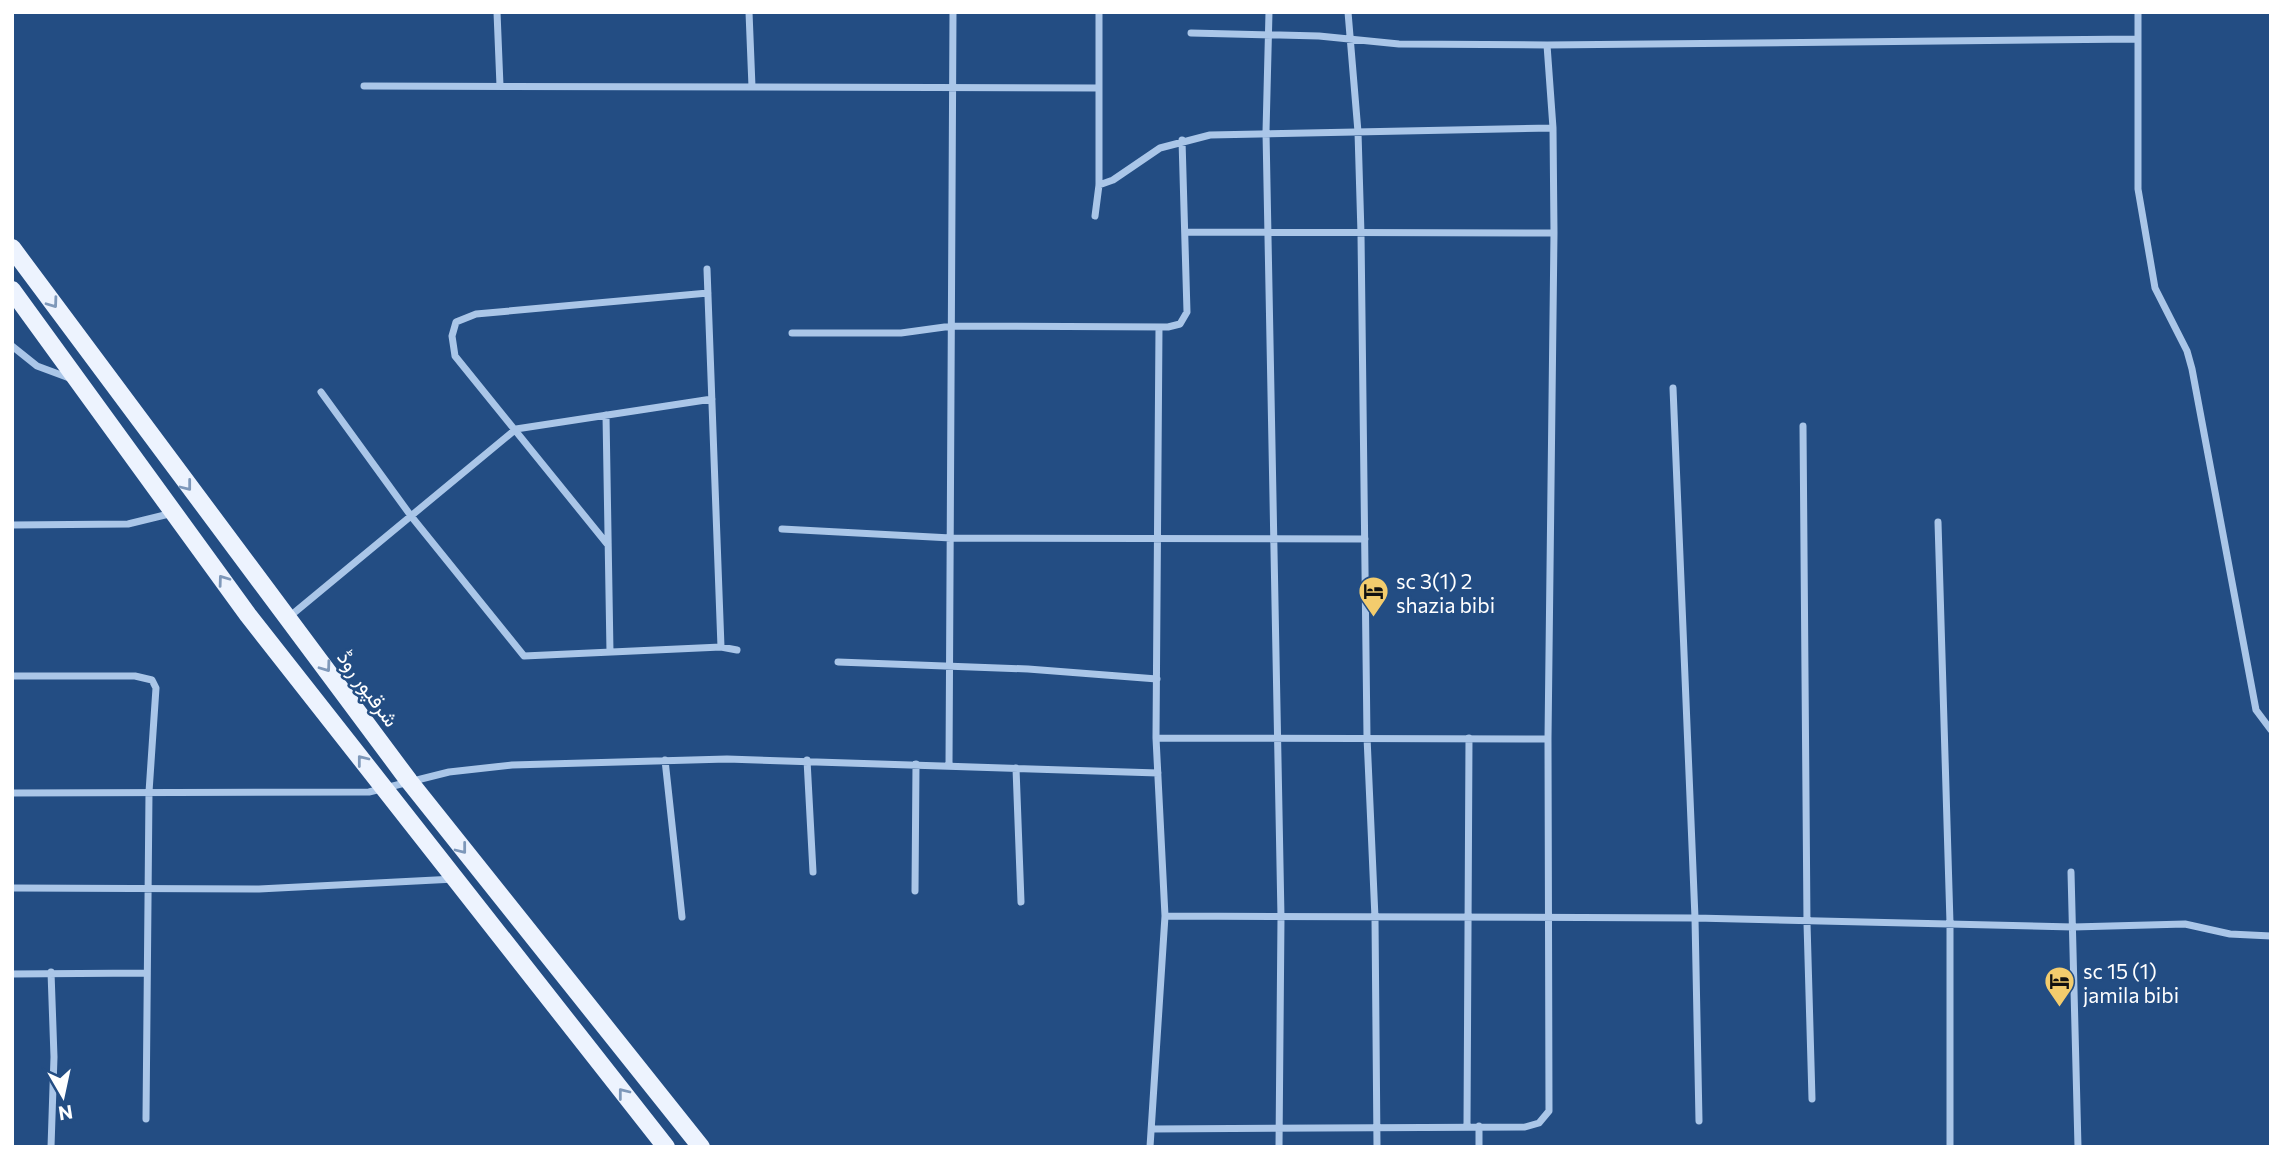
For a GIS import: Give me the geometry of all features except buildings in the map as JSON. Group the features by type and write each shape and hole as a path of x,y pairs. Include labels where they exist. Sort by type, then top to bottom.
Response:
{"main road":[{"name":"شرقپور روڈ","path":"12,248 174,470 289,617 409,781 701,1147"},
{"path":"12,290 248,615 666,1147"}],"street":[{"path":"497,12 500,86"},
{"path":"749,12 752,87"},
{"path":"949,765 953,12"},
{"path":"1095,216 1099,185 1099,12"},
{"path":"1269,12 1266,132 1281,917 1279,1147"},
{"path":"1348,12 1348,38 1358,132 1362,234 1367,737 1375,918 1377,1147"},
{"path":"2138,12 2136,168 2155,288 2187,351 2192,369 2256,710 2264,725 2271,730"},
{"path":"1191,33 1348,38 1399,44 1547,45 2137,39"},
{"path":"1152,1129 1533,1126 1544,1120 1549,1111 1548,738 1554,233 1553,128 1547,45"},
{"path":"364,86 1099,88"},
{"path":"1099,185 1113,180 1160,148 1182,140 1266,132 1553,128"},
{"path":"792,332 901,332 952,326 1159,327 1180,324 1187,317 1182,140"},
{"path":"1186,232 1554,233"},
{"path":"707,269 721,648"},
{"path":"608,545 455,356 452,337 456,322 476,314 708,293"},
{"path":"1150,1147 1165,916 1156,738 1159,327"},
{"path":"12,346 51,374 79,381"},
{"path":"1673,388 1695,918 1699,1121"},
{"path":"321,393 411,516 524,656 721,648 737,650"},
{"path":"289,617 516,429 712,399"},
{"path":"606,415 610,652"},
{"path":"1803,426 1807,923 1812,1099"},
{"path":"12,524 128,524 174,513"},
{"path":"1938,522 1950,923 1950,1147"},
{"path":"782,529 951,538 1365,539"},
{"path":"838,662 1028,669 1157,679"},
{"path":"12,676 135,676 152,680 156,695 149,792 146,1119"},
{"path":"1156,738 1548,738"},
{"path":"1467,1126 1469,738"},
{"path":"665,760 682,917"},
{"path":"12,793 369,792 449,772 512,765 665,760 807,760 1158,774"},
{"path":"807,760 813,872"},
{"path":"915,891 916,764"},
{"path":"1016,768 1021,902"},
{"path":"2071,872 2078,1147"},
{"path":"12,888 259,889 455,879"},
{"path":"1165,916 1695,918 2073,928 2185,925 2230,933 2271,936"},
{"path":"51,972 54,1065 50,1109 51,1147"},
{"path":"12,974 147,973"},
{"path":"1479,1126 1479,1147"}],"place":[{"name":"sc 3(1) 2 shazia bibi","path":"1373,619"},
{"name":"sc 15 (1) jamila bibi","path":"2060,1009"}]}
